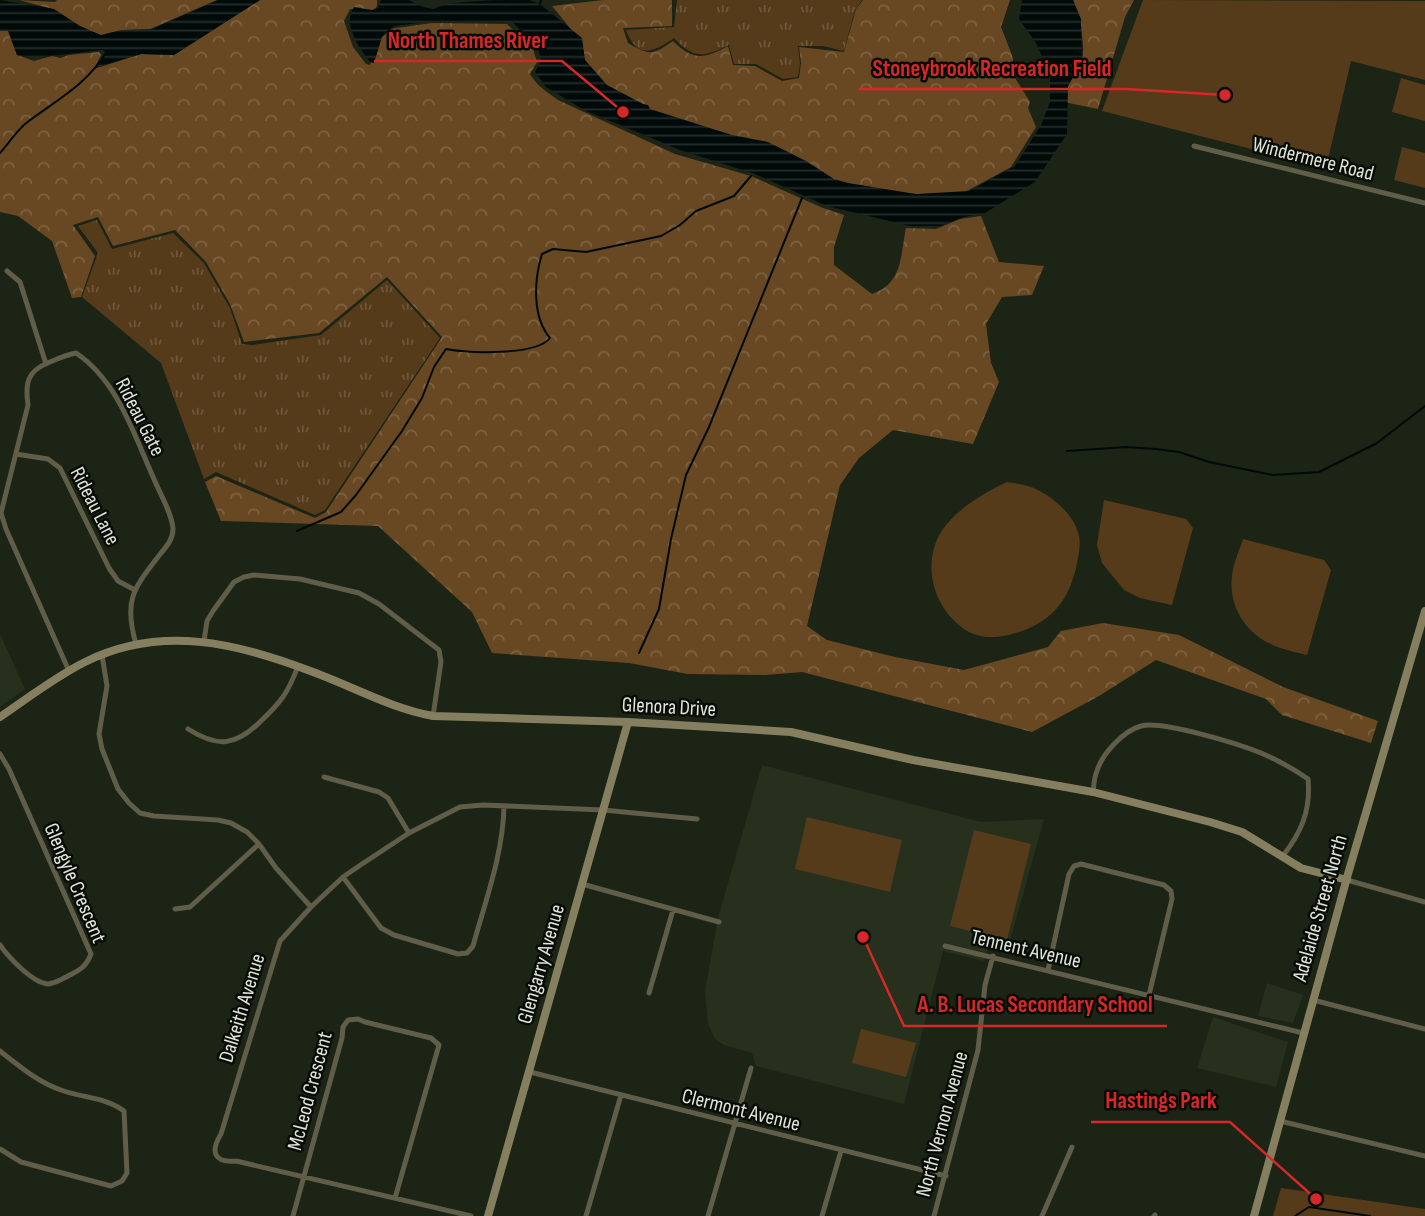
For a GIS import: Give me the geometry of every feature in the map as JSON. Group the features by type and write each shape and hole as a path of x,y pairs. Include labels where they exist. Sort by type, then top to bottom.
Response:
{"street":[{"name":"Windermere Road","path":"1194,146 1425,203"},
{"path":"7,271 20,282 46,364 30,373 26,389 28,405 1,514 69,671"},
{"name":"Rideau Gate","path":"46,364 76,353 100,374 121,406 168,511 173,530 171,540 135,590 129,620 136,644"},
{"name":"Rideau Lane","path":"16,454 48,459 60,468 109,568 118,581 135,590"},
{"path":"204,641 207,621 213,611 234,582 244,577 254,575 300,579 359,593 379,604 439,650 441,662 433,716"},
{"name":"Adelaide Street North","path":"1254,1216 1312,1000 1425,611"},
{"name":"Glenora Drive","path":"0,717 69,671 102,655 152,641 189,639 222,644 298,666 383,703 433,716 628,722 791,732 914,760 1093,792 1242,832 1282,858 1314,872 1347,880"},
{"path":"102,655 107,686 99,734 102,750 118,789 128,803 140,813 154,817 218,820 231,823 247,832 311,907"},
{"path":"188,729 213,741 232,742 247,735 287,693 298,666"},
{"name":"Glengarry Avenue","path":"488,1216 628,722"},
{"path":"1093,792 1097,769 1107,753 1124,734 1141,726 1157,725 1260,752 1308,779 1309,796 1299,836 1282,858"},
{"name":"Glengyle Crescent","path":"0,754 91,954 87,965 79,971 51,984 44,984 17,965 0,945"},
{"path":"324,777 388,797 409,833"},
{"path":"343,877 380,928 394,936 458,954 467,953 473,946 498,860 505,806"},
{"name":"Dalkeith Avenue","path":"471,1216 236,1161 225,1162 218,1158 214,1150 280,940 343,877 409,833 460,807 603,810 697,819"},
{"path":"175,909 190,907 259,844"},
{"path":"1048,970 1069,874 1074,866 1081,864 1164,885 1171,891 1172,899 1149,995"},
{"path":"1347,880 1425,902"},
{"path":"582,884 719,922"},
{"path":"649,993 673,910"},
{"name":"Tennent Avenue","path":"944,946 1303,1033"},
{"name":"North Vernon Avenue","path":"934,1216 978,1049 985,985 993,956"},
{"path":"1312,1000 1425,1029"},
{"name":"McLeod Crescent","path":"293,1216 343,1027 348,1020 358,1019 431,1038 439,1045 394,1198"},
{"path":"0,1051 35,1078 62,1091 108,1102 124,1111 127,1172 122,1181 111,1186 22,1162 0,1149"},
{"path":"708,1216 751,1068"},
{"name":"Clermont Avenue","path":"530,1072 946,1177"},
{"path":"586,1216 621,1095"},
{"path":"1280,1121 1425,1156"},
{"path":"1042,1216 1072,1147"},
{"path":"822,1216 841,1151"}],"shaded area":[{"path":"0,0 54,9 80,26 101,35 121,30 152,29 218,0 260,0 174,55 141,54 97,67 106,53 103,50 50,56 17,55 8,31 0,31"},
{"path":"381,0 409,0 434,9 465,2 529,0 540,4 582,38 585,60 607,85 648,105 650,109 732,135 768,142 834,179 916,194 969,191 1015,166 1041,125 1050,102 1050,74 1036,43 1019,19 1022,0 1073,0 1081,19 1082,59 1068,86 1067,134 1035,182 985,213 940,226 910,226 827,206 755,174 680,150 584,110 546,87 535,72 541,60 538,47 511,21 436,21 394,26 382,37 374,63 370,62 353,35 351,14 354,7 372,10 378,8"},
{"path":"0,634 25,689 0,707"},
{"path":"762,765 981,822 1044,819 1007,952 988,947 984,961 943,951 904,1104 756,1066 752,1053 724,1045 715,1039 708,1024 705,991 718,918"},
{"path":"1267,983 1303,995 1293,1023 1258,1016"},
{"path":"1213,1017 1288,1042 1276,1087 1197,1068"}],"green space":[{"path":"19,0 217,0 148,30 97,36 77,28 53,9"},
{"path":"260,0 377,0 377,6 372,10 350,9 344,21 353,47 366,64 370,65 379,39 390,29 432,23 507,24 533,49 537,62 530,74 542,89 558,100 675,154 751,176 844,215 834,247 834,265 872,294 890,283 895,276 906,228 936,229 960,219 981,216 999,262 1044,266 1032,295 1002,297 986,324 991,363 999,382 973,444 893,430 859,458 840,485 807,626 827,640 964,670 1048,647 1061,631 1103,623 1179,635 1283,687 1378,721 1371,743 1282,715 1266,699 1156,660 1099,696 1032,732 802,672 765,675 688,674 629,663 492,653 472,612 378,526 221,521 205,482 216,476 315,518 326,512 442,337 387,277 319,333 244,342 230,304 206,262 175,230 113,246 98,217 73,225 95,256 81,297 72,298 52,241 18,216 0,212 0,31 8,30 17,55 34,61 52,56 60,58 99,52 101,55 94,69 141,54 174,55"},
{"path":"603,0 672,0 672,26 623,28 628,43 642,50 656,51 673,41 687,52 699,56 712,54 728,46 733,65 755,66 782,81 799,78 799,47 844,52 856,9 863,0 1010,0 1001,27 1013,58 1012,73 1030,102 1028,108 1036,127 1011,167 965,192 912,196 844,184 728,135 658,116 604,86 582,61 579,39 552,6"},
{"path":"677,0 862,0 855,10 844,51 823,46 798,46 798,77 783,79 756,64 734,64 729,45 706,54 688,50 674,38 652,50 635,46 626,30 674,27"},
{"path":"1073,0 1134,0 1125,17 1098,109 1064,102 1067,88 1080,66 1083,54 1081,30"},
{"path":"1143,0 1425,1 1425,80 1351,61 1326,168 1102,111"},
{"path":"1401,78 1425,85 1425,121 1392,112"},
{"path":"1402,147 1425,153 1425,188 1394,180"},
{"path":"97,220 112,249 173,233 204,263 230,308 242,344 253,345 321,335 387,280 440,338 325,510 315,515 216,472 204,479 161,363 82,297 98,253 78,226"},
{"path":"1007,482 1036,489 1060,505 1072,520 1080,544 1072,581 1061,603 1053,612 1022,631 996,637 982,636 964,629 941,604 932,578 933,550 946,525 959,512 982,495"},
{"path":"1104,500 1186,519 1193,528 1172,605 1140,598 1124,590 1102,563 1097,545"},
{"path":"1243,539 1324,560 1331,570 1307,655 1265,641 1248,627 1236,609 1232,576"},
{"path":"807,817 902,840 890,892 795,869"},
{"path":"974,830 1031,844 1007,940 950,926"},
{"path":"861,1029 916,1043 906,1077 852,1063"},
{"path":"1281,1188 1425,1209 1425,1216 1273,1216"}],"waterway":[{"path":"540,4 541,0"},
{"path":"0,153 25,124 90,74 107,51"},
{"path":"297,531 341,512 356,495 402,431 446,349 470,352 517,350 531,348 550,338 537,309 536,286 542,254 553,249 586,252 661,236 696,211 734,196 751,176"},
{"path":"639,653 659,609 686,475 709,427 802,198"},
{"path":"1067,451 1126,447 1156,449 1273,475 1319,472 1377,443 1425,406"},
{"path":"1295,1216 1309,1207 1370,1216"}],"place":[{"name":"Stoneybrook Recreation Field","path":"1225,95"},
{"name":"North Thames River","path":"623,112"},
{"name":"A. B. Lucas Secondary School","path":"863,937"},
{"name":"Hastings Park","path":"1316,1199"}]}
